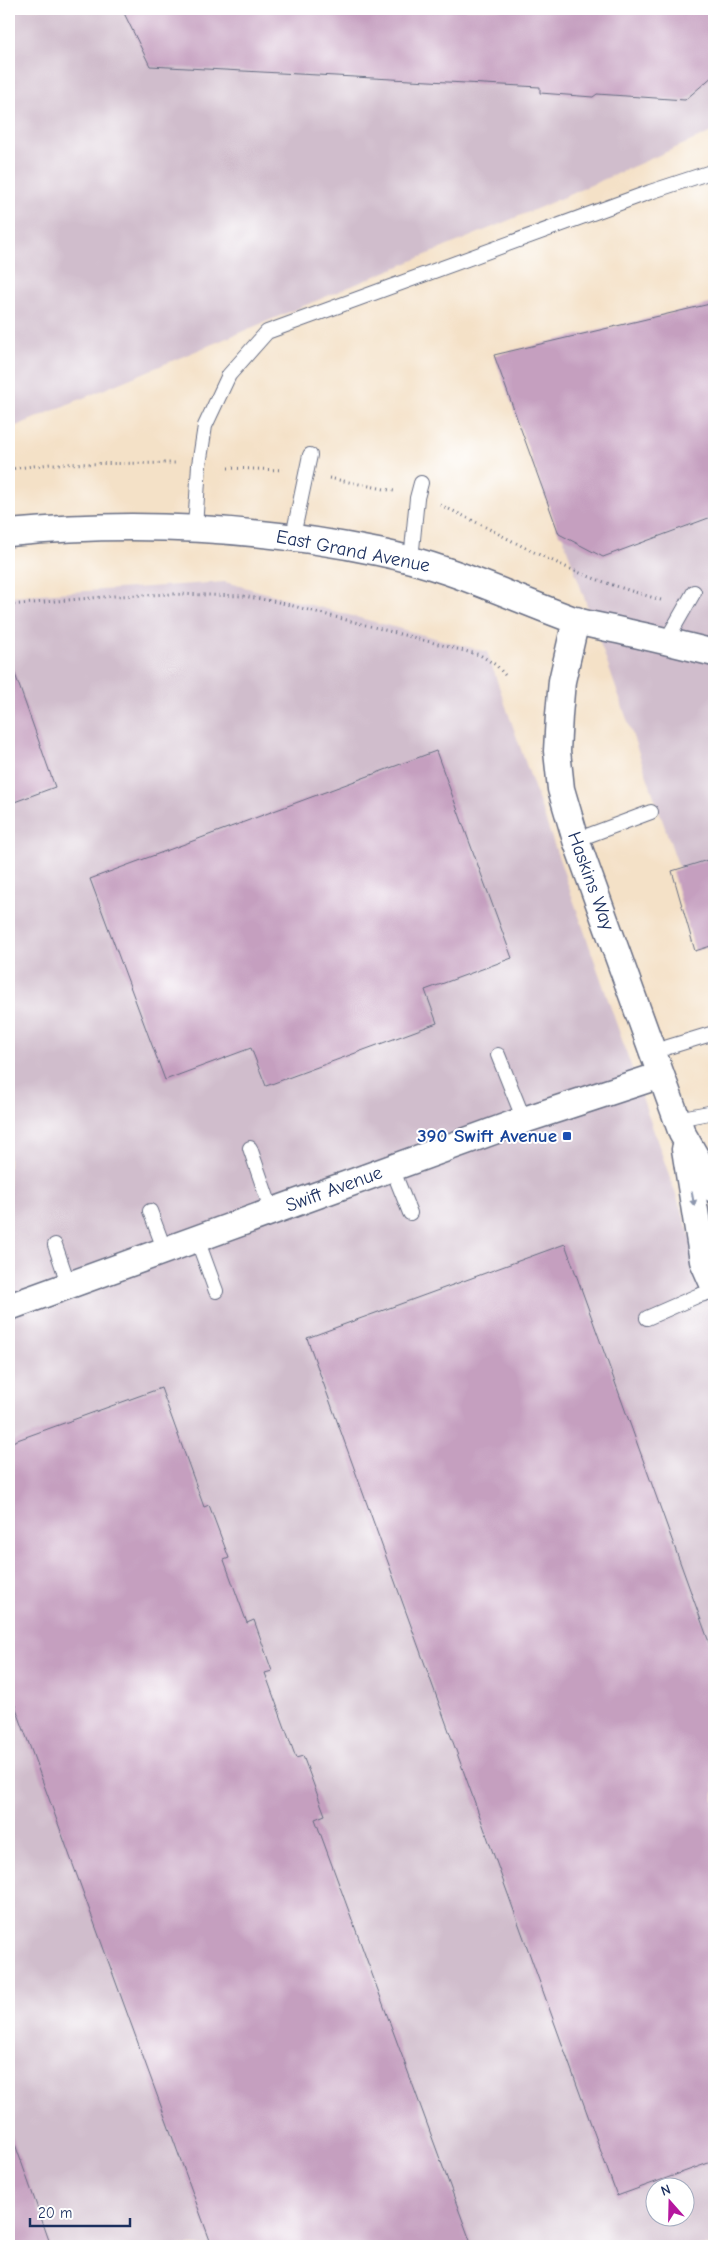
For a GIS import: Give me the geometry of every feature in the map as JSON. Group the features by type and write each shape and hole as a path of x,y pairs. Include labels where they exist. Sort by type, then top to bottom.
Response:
{"street":[{"name":"East Grand Avenue","path":"9,533 106,527 195,528 293,536 411,560 443,569 576,620 714,653"},
{"name":"Haskins Way","path":"576,620 562,681 557,751 561,789 576,840 679,1126 714,1189"},
{"name":"Swift Avenue","path":"9,1307 524,1120 656,1063"},
{"name":"Haskins Way","path":"679,1126 703,1261 714,1286"}],"lane":[{"path":"195,528 199,465 204,426 229,375 267,332 650,192 714,172"},
{"path":"293,536 310,455"},
{"path":"411,560 417,498 421,483"},
{"path":"666,642 694,592"},
{"path":"576,840 651,812"},
{"path":"656,1063 714,1033"},
{"path":"498,1055 524,1120"},
{"path":"679,1126 714,1112"},
{"path":"250,1148 272,1212"},
{"path":"392,1168 410,1213"},
{"path":"150,1211 165,1251"},
{"path":"197,1239 216,1291"},
{"path":"55,1245 69,1286"},
{"path":"646,1318 697,1296 714,1291"}],"path":[{"path":"9,469 50,464 177,464"},
{"path":"9,605 63,599 174,594 244,596 286,604 480,655 496,665 505,675"}],"shaded area":[{"path":"9,9 714,9 714,131 541,207 9,429"},
{"path":"714,309 714,967 507,378"},
{"path":"225,582 487,652 714,1304 714,2246 9,2246 9,596"}],"building":[{"path":"122,9 714,9 714,75 685,100 597,94 593,97 540,93 540,87 150,66"},
{"path":"714,303 714,516 603,557 559,534 494,355"},
{"path":"9,657 55,787 9,804"},
{"path":"436,751 512,958 425,990 437,1023 266,1086 251,1048 165,1080 90,879"},
{"path":"714,858 714,945 695,951 672,871"},
{"path":"565,1244 714,1656 714,2161 667,2178 646,2178 646,2186 617,2196 307,1338"},
{"path":"161,1388 204,1507 209,1505 229,1558 224,1560 247,1623 254,1620 272,1671 265,1673 296,1758 303,1756 325,1815 315,1819 472,2246 212,2246 9,1689 9,1443"},
{"path":"9,2127 51,2246 9,2246"}],"place":[{"name":"390 Swift Avenue","path":"567,1136"}]}
